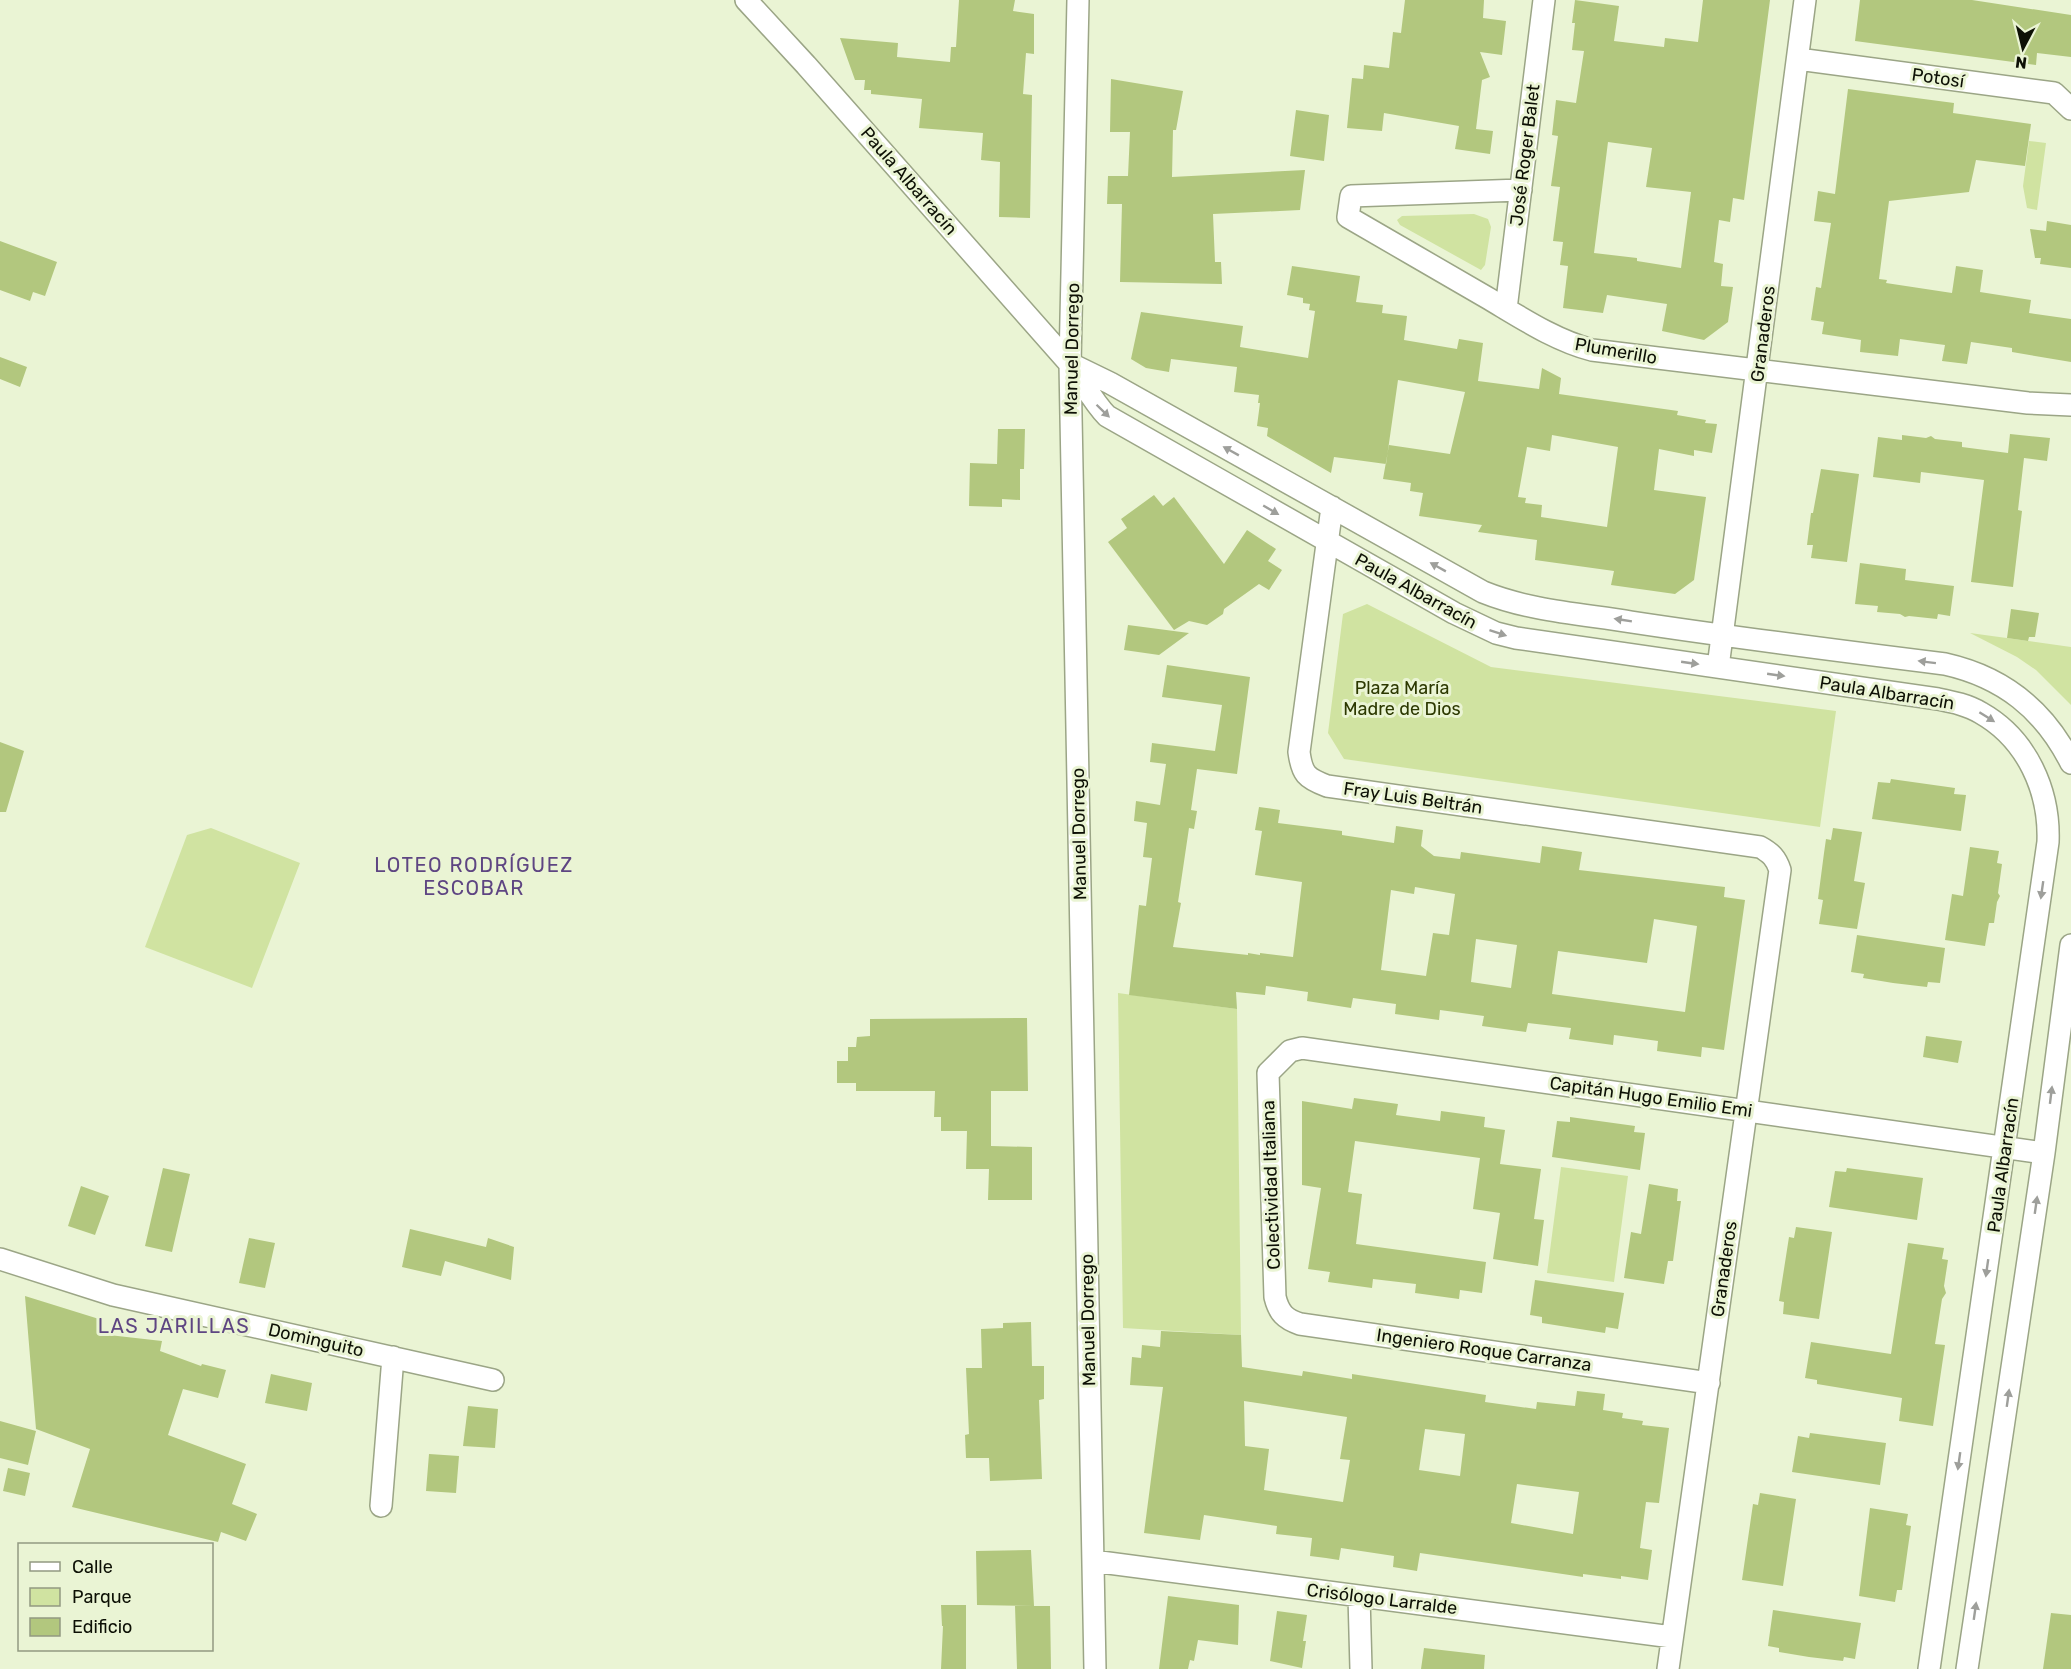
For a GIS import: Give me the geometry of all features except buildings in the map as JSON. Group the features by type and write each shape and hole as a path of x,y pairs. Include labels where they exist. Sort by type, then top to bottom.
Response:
{"street":[{"name":"Paula Albarracín","path":"746,0 1070,364 1084,382 1093,400 1107,416 1454,614 1496,633 1516,638 1938,699 1980,712 1996,723 2023,750 2042,790 2047,812 2048,842 1929,1669"},
{"name":"Manuel Dorrego","path":"1078,0 1070,364 1095,1669"},
{"name":"José Roger Balet","path":"1506,309 1544,0"},
{"name":"Granaderos","path":"1718,667 1806,0"},
{"name":"Potosí","path":"1798,59 2054,93 2071,109"},
{"name":"Plumerillo","path":"1521,190 1351,196 1348,217 1558,338 1592,350 2028,403 2071,405"},
{"name":"Paula Albarracín","path":"1070,364 1110,383 1483,592 1533,607 1722,636 1945,664 1967,669 2004,686 2020,697 2048,727 2071,763"},
{"name":"Fray Luis Beltrán","path":"1332,507 1299,752 1302,768 1311,779 1327,786 1760,848 1769,852 1777,860 1780,870"},
{"name":"Granaderos","path":"1668,1669 1780,870"},
{"path":"1967,1669 2044,1153 2071,945"},
{"name":"Capitán Hugo Emilio Emi","path":"1268,1073 1290,1051 1302,1048 2044,1153"},
{"name":"Colectividad Italiana","path":"1268,1073 1275,1297"},
{"name":"Dominguito","path":"0,1259 113,1295 494,1380"},
{"name":"Ingeniero Roque Carranza","path":"1275,1297 1281,1314 1290,1321 1300,1324 1709,1383"},
{"path":"381,1506 393,1357"},
{"name":"Crisólogo Larralde","path":"1093,1561 1672,1637"},
{"path":"1359,1596 1361,1669"}],"green space":[{"path":"2029,141 2046,143 2037,210 2027,208 2023,186"},
{"path":"1474,214 1488,219 1491,227 1485,265 1481,270 1400,225 1397,220 1402,216"},
{"name":"Plaza María Madre de Dios","path":"1367,604 1491,667 1836,711 1820,827 1344,759 1328,733 1343,614"},
{"path":"1970,633 2071,647 2071,705 2036,670 2017,657"},
{"path":"211,828 300,863 252,988 145,947 187,835"},
{"path":"1118,993 1237,1009 1241,1335 1123,1328"},
{"path":"1561,1167 1628,1176 1614,1282 1547,1273"}],"district":[{"name":"LOTEO RODRÍGUEZ ESCOBAR","path":"474,876"},
{"name":"LAS JARILLAS","path":"174,1326"}]}
